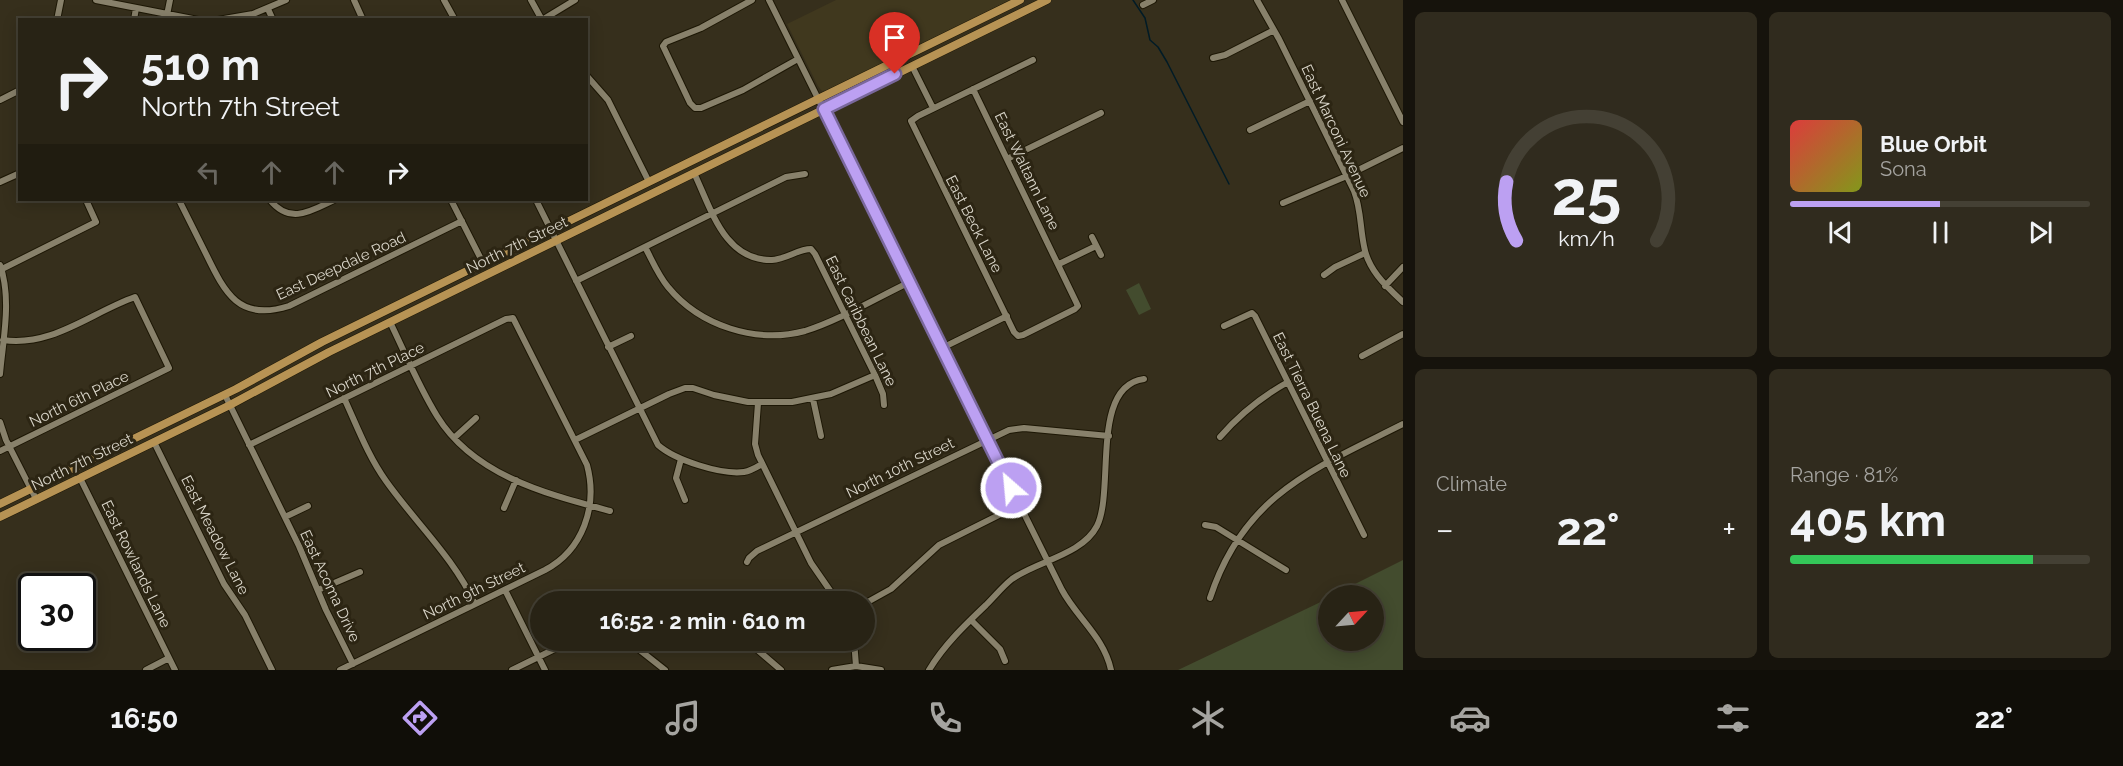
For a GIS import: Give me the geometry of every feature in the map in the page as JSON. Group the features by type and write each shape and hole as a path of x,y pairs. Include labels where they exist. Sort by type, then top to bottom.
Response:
{"main road":[{"name":"North 7th Street","path":"0,504 225,394 322,342 1020,0"},
{"name":"North 7th Street","path":"0,517 230,405 390,322 556,240 1047,0"},
{"path":"117,447 122,457"}],"street":[{"path":"57,18 61,0"},
{"path":"96,0 186,18"},
{"path":"168,15 170,0"},
{"path":"233,18 268,9 286,0"},
{"path":"354,0 362,18"},
{"path":"444,0 454,18"},
{"path":"531,0 541,18"},
{"path":"545,18 575,0"},
{"path":"752,0 702,28 666,42 663,46 690,103 694,108 701,108 728,97 798,59"},
{"path":"770,0 1047,561 1067,599 1101,643 1111,670"},
{"path":"1143,5 1154,0"},
{"name":"East Marconi Avenue","path":"1257,0 1310,101 1358,201 1365,253 1372,268 1385,285 1403,302"},
{"path":"1342,0 1403,123"},
{"path":"134,18 136,8"},
{"path":"268,9 272,18"},
{"path":"1213,58 1225,55 1274,30"},
{"path":"912,66 933,108 1033,60"},
{"path":"588,77 608,100 649,182"},
{"name":"East Waltann Lane","path":"973,89 1078,306 1018,336"},
{"path":"0,100 18,91"},
{"path":"1251,130 1310,101"},
{"name":"East Beck Lane","path":"933,108 911,121 1006,316 1018,336"},
{"path":"1007,159 1101,112"},
{"path":"1283,203 1347,176 1403,148"},
{"path":"694,173 713,214"},
{"path":"0,182 18,174"},
{"path":"576,281 786,177 805,174"},
{"path":"0,374 6,291 1,267 96,222 86,201"},
{"name":"East Deepdale Road","path":"180,201 227,292 244,306 265,310 276,310 289,306 462,221"},
{"path":"271,201 282,211 301,214 332,201"},
{"path":"452,201 483,264"},
{"path":"536,201 658,446 668,454 715,468 740,472 762,465"},
{"name":"East Caribbean Lane","path":"713,214 728,240 752,257 774,260 788,258 805,249 811,249 875,375 883,394 884,405"},
{"path":"1092,237 1101,255"},
{"path":"1059,264 1096,246"},
{"path":"645,247 660,275 681,300 704,317 728,328 766,335 795,333 816,327 910,282"},
{"path":"1324,275 1335,267 1365,253"},
{"path":"1385,285 1403,267"},
{"name":"North 6th Place","path":"0,451 169,368 135,297 52,337 23,342 3,340"},
{"name":"East Tierra Buena Lane","path":"1224,326 1247,313 1255,316 1364,535"},
{"path":"942,348 1006,316"},
{"name":"North 7th Place","path":"249,445 513,318"},
{"name":"North 9th Street","path":"340,670 551,566 564,557 576,543 584,528 590,505 590,475 575,440 513,318"},
{"path":"390,322 437,416 454,438 475,457 544,493 610,511"},
{"path":"1362,356 1403,334"},
{"path":"608,347 631,336"},
{"path":"575,440 685,388 758,403 792,402 813,399 839,391 875,375"},
{"path":"928,670 942,649 1011,580 1081,544 1094,531 1102,510 1112,410 1121,391 1133,381 1144,379"},
{"path":"1220,437 1242,413 1288,382"},
{"name":"East Acoma Drive","path":"225,394 353,664"},
{"path":"344,398 380,472 401,502 453,566 475,604"},
{"path":"813,399 821,436"},
{"path":"758,403 755,444 762,465 811,564 830,591"},
{"path":"454,438 476,418"},
{"path":"0,422 9,447 36,499"},
{"path":"1210,598 1222,566 1237,540 1250,522 1278,494 1305,473 1403,424"},
{"name":"North 10th Street","path":"747,562 757,551 795,532 1015,428 1109,436"},
{"name":"East Meadow Lane","path":"154,442 224,584 245,615 272,670"},
{"path":"681,459 676,478 685,500"},
{"name":"East Rowlands Lane","path":"80,478 175,670"},
{"path":"504,508 516,480"},
{"path":"875,598 891,589 939,545 1019,505"},
{"name":"East Acoma Drive","path":"285,517 308,506"},
{"path":"1205,525 1216,527 1286,570"},
{"path":"318,590 360,572"},
{"path":"505,590 545,670"},
{"path":"971,620 1000,649 1005,661"},
{"path":"512,670 552,651"},
{"path":"641,651 666,670"},
{"path":"759,651 781,670"},
{"path":"855,651 856,666"},
{"path":"146,670 180,657"},
{"path":"832,670 856,666 881,670"}],"shaded area":[{"path":"836,0 1011,0 822,91 787,24"}],"green space":[{"path":"1139,283 1151,309 1139,315 1126,290"},
{"path":"1403,560 1403,670 1178,670 1318,603 1318,651 1384,651 1384,585 1353,585"}],"waterway":[{"path":"1133,0 1145,18 1150,40 1158,47 1167,62 1229,184"}],"route":[{"path":"895,74 824,109 1011,488"}]}
